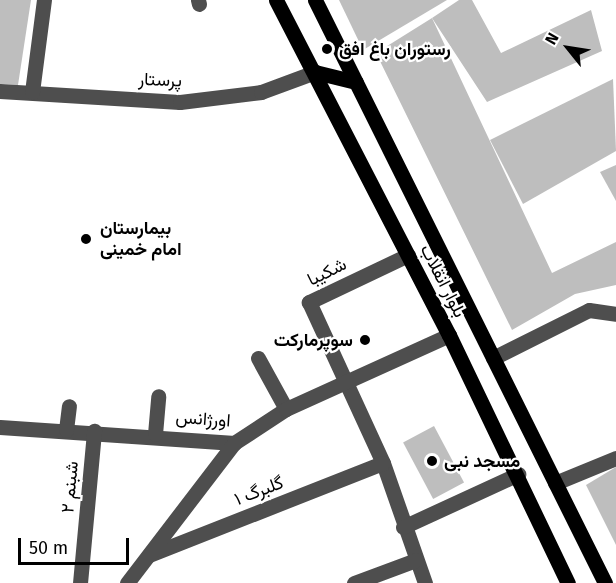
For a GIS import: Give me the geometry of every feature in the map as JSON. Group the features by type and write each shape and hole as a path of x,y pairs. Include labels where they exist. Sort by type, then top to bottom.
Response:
{"main road":[{"name":"بلوار انقلاب","path":"276,0 449,334 518,474 568,583"},
{"name":"بلوار انقلاب","path":"315,0 605,583"},
{"path":"315,72 356,82"}],"street":[{"path":"32,92 44,0"},
{"name":"پرستار","path":"0,91 180,102 261,92 315,72"},
{"name":"شکیبا","path":"344,382 309,302 408,255"},
{"path":"493,358 588,310 616,314"},
{"name":"اورژانس","path":"0,427 155,434 234,443 286,409 449,334"},
{"path":"258,358 286,409"},
{"path":"344,382 383,463 403,528 425,583"},
{"path":"155,434 158,396"},
{"path":"66,430 69,406"},
{"name":"شبنم ۲","path":"80,583 94,431"},
{"path":"127,583 234,443"},
{"path":"555,483 616,458"},
{"name":"گلبرگ ۱","path":"149,555 383,463"},
{"path":"403,528 518,474"},
{"path":"354,583 416,560"}],"building":[{"path":"0,0 31,0 18,85 0,84"},
{"path":"339,0 447,0 363,50"},
{"path":"459,0 472,0 501,53 591,10 602,51 487,102 432,18"},
{"path":"432,18 552,273 616,242 616,285 575,294 512,330 376,53"},
{"path":"613,79 616,151 523,204 490,140"},
{"path":"616,165 616,201 600,172"},
{"name":"مسجد نبی","path":"434,426 464,483 433,499 403,442"},
{"path":"616,467 616,545 586,485"}],"place":[{"name":"رستوران باغ افق","path":"327,49"},
{"name":"بیمارستان امام خمینی","path":"86,239"},
{"name":"سوپرمارکت","path":"365,340"},
{"name":"مسجد نبی","path":"432,461"}]}
